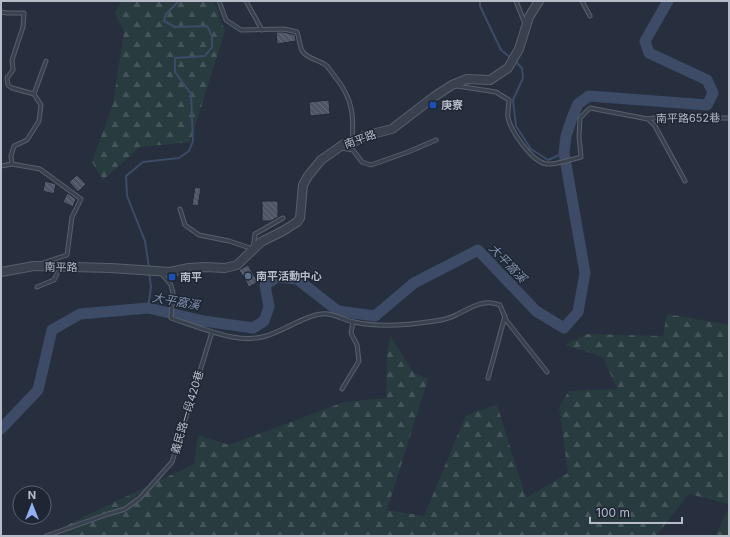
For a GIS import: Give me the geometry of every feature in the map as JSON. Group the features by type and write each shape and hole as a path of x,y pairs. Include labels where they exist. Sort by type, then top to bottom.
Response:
{"street":[{"path":"526,27 529,17 539,1"},
{"name":"南平路","path":"1,272 34,266 170,272 188,268 224,268 237,265 261,242 297,222 300,218 303,185 308,176 321,160 344,144 352,144 364,136 392,129 452,85 467,79 490,80 508,68 519,49 526,27"}],"lane":[{"path":"219,1 226,20 241,30 284,29 296,32 300,38 300,46 303,53 326,65 340,83 349,99 352,109 352,144"},
{"path":"246,1 262,30"},
{"path":"516,1 526,27"},
{"path":"582,1 590,16"},
{"path":"1,12 24,13 23,27 12,60 12,70 7,78 8,85 12,88 34,94 41,105 38,121 28,140 14,146 11,156 12,164"},
{"path":"34,94 46,61"},
{"name":"南平路652巷","path":"452,85 496,92 509,100 508,118 526,150 536,160 548,164 581,157 579,136 580,118 590,108 648,119 660,116 729,118"},
{"name":"南平路652巷","path":"648,119 655,126 685,181"},
{"path":"339,147 353,150 362,162 371,165 436,140"},
{"path":"1,166 12,164 40,169 81,199 72,217 67,255 34,266"},
{"path":"180,209 185,225 200,236 229,241 253,249 255,234 283,218"},
{"path":"37,287 54,280 61,267"},
{"path":"160,272 171,285 173,304 171,318 212,332 238,338 250,339 263,337 312,317 326,314 353,322 405,325 437,321 454,316 468,308 482,303 493,302 500,305 506,320 548,372"},
{"path":"488,378 505,316"},
{"path":"342,389 359,361 357,345 351,333 353,322"},
{"name":"義民路一段420巷","path":"46,536 96,518 125,510 140,498 172,462 212,332"}],"green space":[{"path":"121,1 214,1 225,31 190,142 140,147 103,180 92,162 113,104 124,32 115,13"},
{"path":"667,314 729,325 729,504 689,494 656,536 61,536 67,525 194,464 198,435 229,445 344,402 386,398 387,351 391,337 414,373 428,379 387,510 424,516 466,415 497,405 526,498 568,473 559,407 569,391 617,389 603,357 565,345 587,334 663,336"},
{"path":"729,507 729,536 715,536"}],"building":[{"path":"276,32 284,32 295,35 296,41 277,44"},
{"path":"329,100 330,114 310,116 309,102"},
{"path":"77,175 86,184 78,192 69,182"},
{"path":"45,181 56,184 54,194 43,191"},
{"path":"195,187 201,188 198,206 192,205"},
{"path":"67,193 76,199 73,207 63,202"},
{"path":"262,201 278,201 278,217 271,221 262,221"},
{"name":"南平活動中心","path":"248,265 258,282 249,287 239,270"}],"waterway":[{"path":"149,268 145,241 127,196 126,176 143,162 179,158 189,151 193,141 191,94 175,72 175,58 205,56 212,47 212,36 207,26 175,27 164,21 166,14 179,1"},
{"path":"480,1 480,6 501,50 511,58"},
{"name":"大平窩溪","path":"1,429 38,390 52,330 80,314 148,308 204,321 253,328 264,321 269,307 265,285 277,277 297,279 338,311 375,316 414,283 478,250 536,311 564,328 578,312 585,273 564,153 566,136 578,104 589,96 707,105 713,93 707,80 649,53 645,41 668,1"},
{"path":"515,61 522,68 523,78 513,100 516,126 531,149 548,160 564,153"},
{"path":"148,308 151,287 149,272"}],"place":[{"name":"庚寮","path":"433,105"},
{"name":"南平活動中心","path":"248,276"},
{"name":"南平","path":"172,277"}]}
